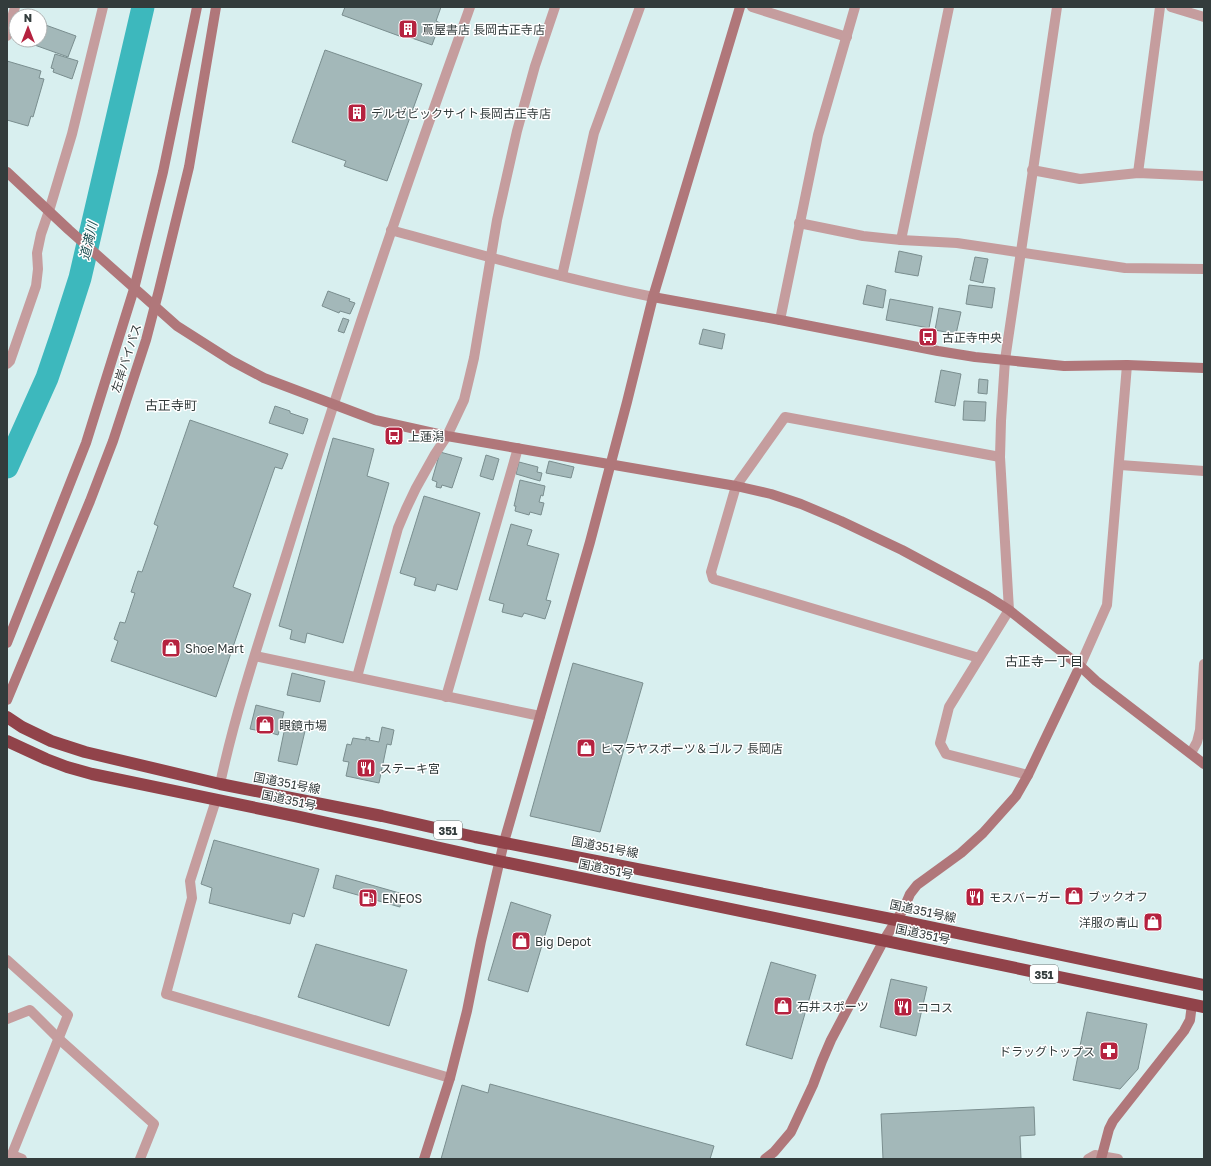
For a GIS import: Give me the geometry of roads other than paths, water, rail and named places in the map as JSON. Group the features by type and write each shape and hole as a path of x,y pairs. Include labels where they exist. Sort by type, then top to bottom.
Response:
{"highway":[{"name":"国道351号線","path":"7,717 22,727 45,738 78,750 220,784 896,920 1204,985"},
{"name":"国道351号","path":"7,740 46,759 66,767 92,774 295,816 499,861 1198,1006"}],"street":[{"path":"7,36 15,7"},
{"path":"7,364 10,361 36,286 38,269 37,253 41,234 72,134 103,7"},
{"name":"左岸バイパス","path":"7,643 86,442 134,289 163,172 197,7"},
{"path":"195,19 201,7"},
{"name":"左岸バイパス","path":"7,700 66,560 113,441 155,307 189,167 216,7"},
{"path":"220,784 227,752 255,656 332,404 470,7"},
{"path":"357,677 398,528 416,488 447,436 464,400 474,358 497,220 519,124 535,66 555,7"},
{"path":"562,276 594,133 640,7"},
{"path":"424,1159 450,1078 467,1011 499,861 587,550 627,402 653,297 740,7"},
{"path":"752,7 847,37"},
{"path":"780,320 818,135 855,7"},
{"path":"901,240 949,7"},
{"path":"1028,775 946,754 940,743 949,707 1009,610 1000,457 1005,360 1022,252 1032,170 1044,104 1057,7"},
{"path":"1138,173 1160,7"},
{"path":"1171,7 1204,17"},
{"path":"1032,170 1080,178 1138,173 1204,176"},
{"path":"7,172 134,289 177,326 232,361 264,378 375,420 447,436 736,486 771,494 801,504 902,550 987,596 1009,610 1204,764"},
{"path":"799,223 863,236 957,243 1125,268 1204,269"},
{"path":"392,230 490,258 602,286 938,351 1064,366 1127,365 1204,368"},
{"path":"765,1159 774,1152 791,1132 831,1040 910,894 917,885 961,853 983,833 1016,796 1028,775 1080,666 1107,605 1113,526 1120,465 1127,365"},
{"path":"979,658 713,579 711,572 736,486 785,417 1000,457"},
{"path":"446,696 518,448"},
{"path":"1120,465 1204,471"},
{"path":"255,656 540,716"},
{"path":"1191,754 1197,742 1200,730 1204,664"},
{"path":"216,800 190,881 192,898 166,994 450,1078"},
{"path":"7,960 68,1015 62,1026 59,1039 11,1157 22,1159"},
{"path":"1101,1157 1109,1129 1113,1121 1184,1031 1198,1006"},
{"path":"7,1019 30,1010 59,1039 154,1124 140,1159"},
{"path":"1088,1159 1095,1155 1118,1159"}],"waterway":[{"name":"道満川","path":"7,467 47,378 80,278 143,7"}],"place":[{"name":"蔦屋書店 長岡古正寺店","path":"408,29"},
{"name":"デルゼビックサイト長岡古正寺店","path":"357,113"},
{"name":"古正寺中央","path":"928,337"},
{"name":"上蓮潟","path":"394,436"},
{"name":"Shoe Mart","path":"171,648"},
{"name":"眼鏡市場","path":"265,725"},
{"name":"ヒマラヤスポーツ＆ゴルフ 長岡店","path":"586,748"},
{"name":"ステーキ宮","path":"366,768"},
{"name":"ブックオフ","path":"1074,896"},
{"name":"モスバーガー","path":"975,897"},
{"name":"ENEOS","path":"368,898"},
{"name":"洋服の青山","path":"1153,922"},
{"name":"Big Depot","path":"521,941"},
{"name":"石井スポーツ","path":"783,1006"},
{"name":"ココス","path":"903,1007"},
{"name":"ドラッグトップス","path":"1109,1051"}],"district":[{"name":"古正寺町","path":"171,405"},
{"name":"古正寺一丁目","path":"1044,661"}]}
